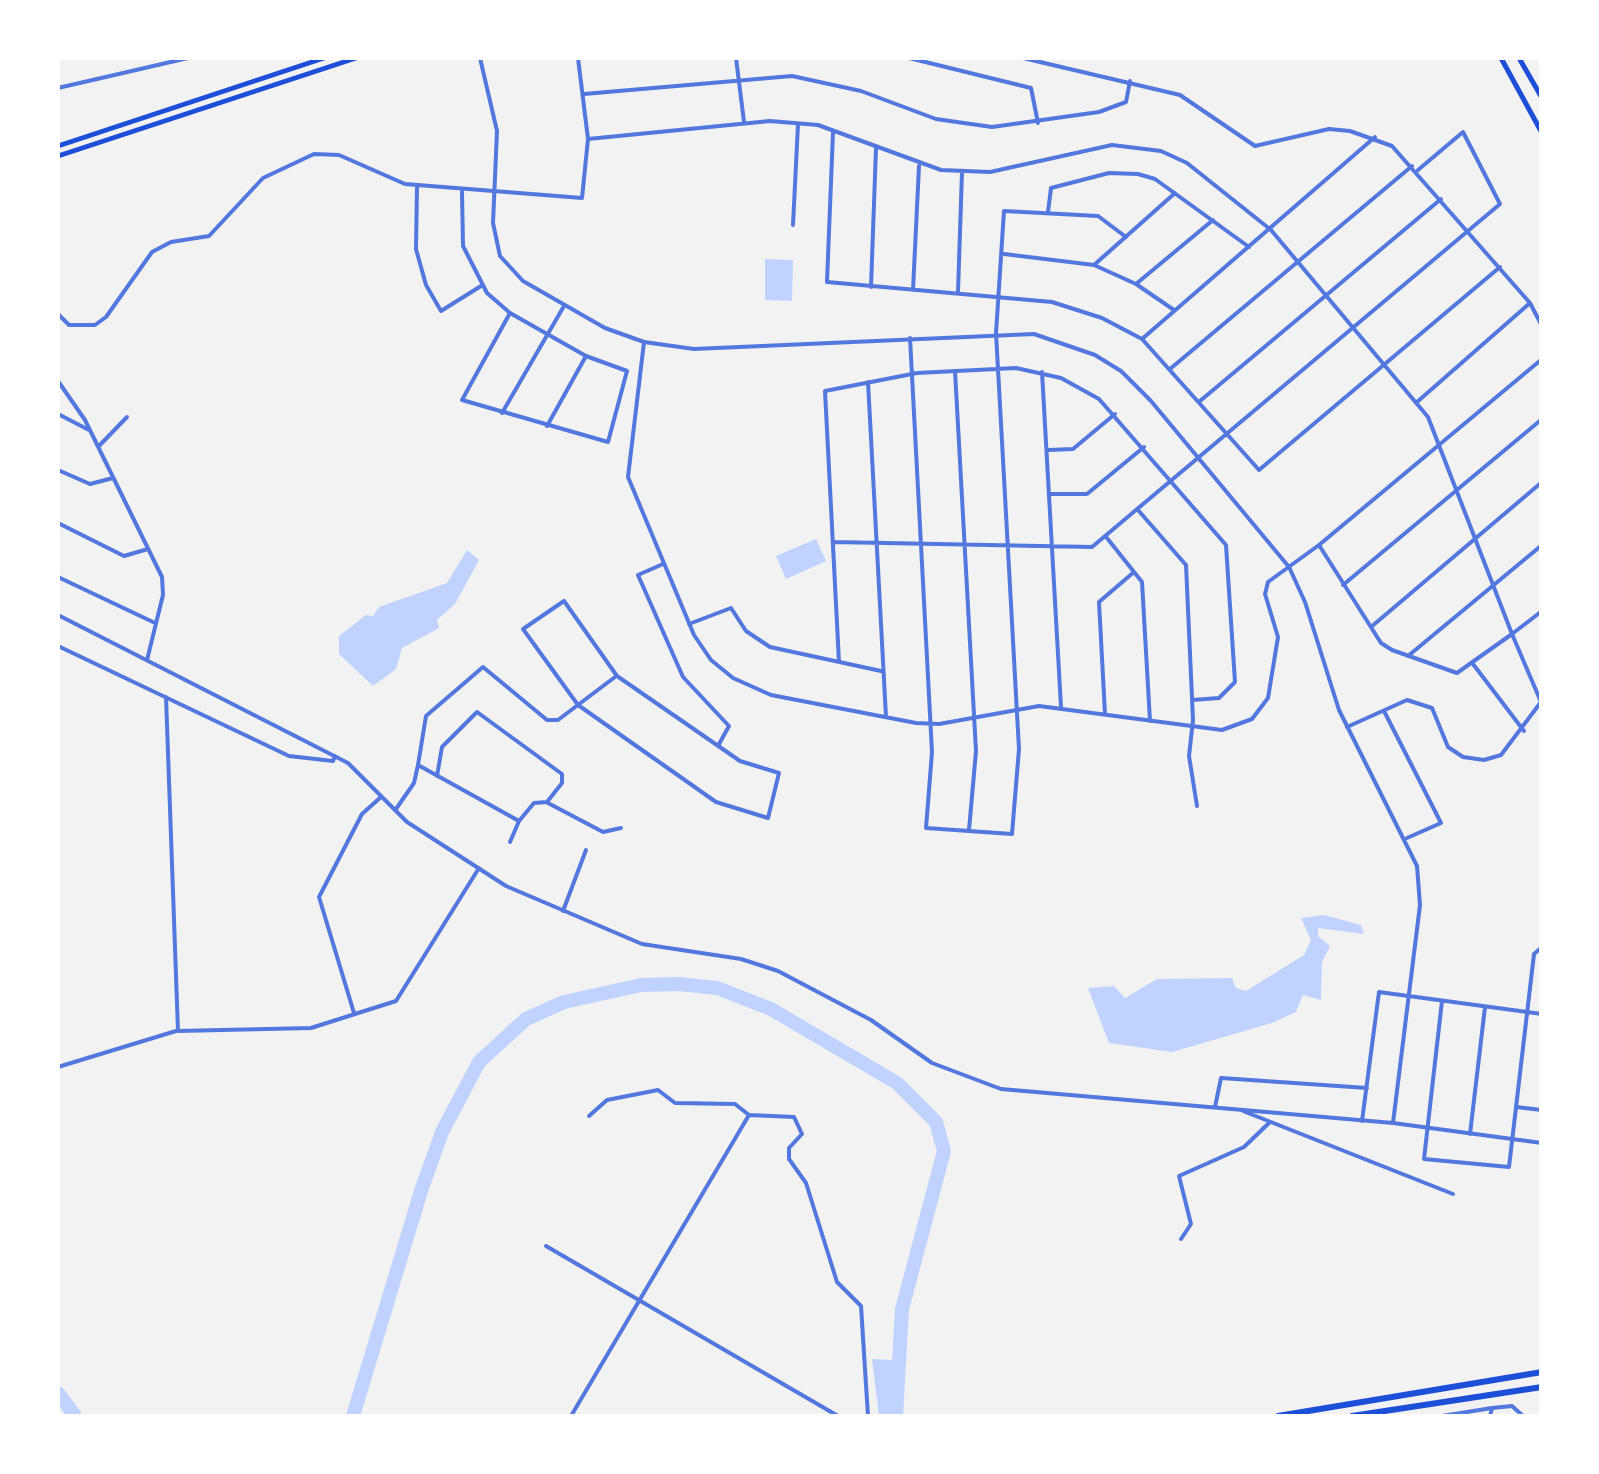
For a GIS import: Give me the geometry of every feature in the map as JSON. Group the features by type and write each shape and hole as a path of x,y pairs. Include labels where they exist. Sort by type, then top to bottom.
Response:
{"highway":[{"path":"1278,1416 1542,1372"},
{"path":"1352,1416 1542,1387"}],"main road":[{"path":"58,146 324,58"},
{"path":"58,156 356,58"},
{"path":"1501,58 1542,133"},
{"path":"1519,58 1542,98"}],"street":[{"path":"144,58 146,67"},
{"path":"58,88 188,58"},
{"path":"480,58 497,131 494,235 500,256 523,281 564,306 644,342 708,349 996,332 1060,340 1108,362 1139,388 1289,567 1347,727 1407,838 1420,892 1393,1123"},
{"path":"58,314 69,325 96,324 106,317 148,256 172,242 209,236 263,178 304,156 339,155 390,179 417,186 582,198 588,138 578,58"},
{"path":"736,58 744,124"},
{"path":"909,58 1031,88 1038,122"},
{"path":"1023,58 1130,80 1180,95 1255,146 1329,129 1375,137 1418,170 1530,303 1542,326"},
{"path":"583,94 792,76 829,81 936,119 972,126 1038,122 1126,102 1130,80"},
{"path":"588,138 798,122 833,130 919,166 962,172 990,172 1112,144 1136,145 1187,163 1271,230 1417,403 1438,444 1542,702 1524,730 1500,755 1484,760 1463,757 1448,747 1432,708 1407,700 1347,727"},
{"path":"793,224 798,122"},
{"path":"833,130 827,282 998,296 1079,310 1142,339 1259,470 1500,267"},
{"path":"833,542 1091,548 1500,204 1464,132 1418,170"},
{"path":"1142,339 1375,137"},
{"path":"871,287 876,148"},
{"path":"1170,368 1300,264 1413,165"},
{"path":"914,290 919,166"},
{"path":"958,294 962,172"},
{"path":"1048,212 1050,188 1109,174 1155,178 1250,248"},
{"path":"417,186 416,249 423,277 441,312 481,286"},
{"path":"462,190 462,238 481,286 510,313 586,356 628,373 608,442 462,398 510,313"},
{"path":"1094,266 1175,193"},
{"path":"1200,402 1442,198"},
{"path":"910,338 930,724 926,828 1013,833 1019,749 996,332 1004,211 1098,216 1126,237"},
{"path":"1136,284 1212,220"},
{"path":"1004,254 1094,266 1136,284 1174,310"},
{"path":"1417,403 1530,303"},
{"path":"502,413 564,306"},
{"path":"644,342 627,467 662,564 689,624 711,660 750,688 930,724 1016,708 1061,708 1193,727 1237,728 1264,706 1278,637 1266,586 1542,358"},
{"path":"548,426 586,356"},
{"path":"840,662 825,391 911,374 998,368 1042,372 1077,384 1115,414 1218,534 1229,556 1235,682 1219,698 1192,700"},
{"path":"955,371 976,752 969,831"},
{"path":"1042,372 1061,708"},
{"path":"58,382 90,430 162,578 163,595 146,660"},
{"path":"868,382 886,718"},
{"path":"58,414 90,430"},
{"path":"1047,450 1073,450 1115,414"},
{"path":"98,446 127,417"},
{"path":"1343,585 1542,419"},
{"path":"1049,494 1087,494 1144,448"},
{"path":"59,473 90,484 113,478"},
{"path":"1370,628 1542,482"},
{"path":"1138,510 1186,565 1193,727 1189,756 1197,806"},
{"path":"58,523 124,556 148,549"},
{"path":"1106,538 1142,582 1150,721"},
{"path":"1408,656 1542,544"},
{"path":"1318,545 1381,643 1449,672 1474,664 1542,612"},
{"path":"662,564 638,575 683,676 730,726 718,746"},
{"path":"1105,714 1099,600 1134,572"},
{"path":"58,577 154,622"},
{"path":"564,601 616,676 718,746 740,761 779,772 768,818 716,802 578,705 524,629 564,601"},
{"path":"689,624 730,608 746,631 764,644 883,671"},
{"path":"58,614 335,756 407,822 478,868 563,912 642,944 736,958 778,971 871,1020 932,1062 1001,1090 1393,1123 1542,1143"},
{"path":"58,646 289,756 333,761 335,756"},
{"path":"1474,664 1524,730"},
{"path":"396,809 414,783 426,716 482,667 547,720 558,720 616,676"},
{"path":"166,697 178,1030"},
{"path":"1384,711 1441,823 1407,838"},
{"path":"437,776 442,746 477,712 562,774 562,783 547,802"},
{"path":"418,765 518,821"},
{"path":"354,1013 319,897 362,814 382,796"},
{"path":"510,842 518,821 534,802 547,802 604,832 621,828"},
{"path":"563,912 586,850"},
{"path":"58,1066 178,1030 311,1028 396,1001 478,868"},
{"path":"1442,1001 1424,1158 1508,1167 1534,954 1542,947"},
{"path":"1362,1122 1379,992 1542,1014"},
{"path":"1470,1134 1485,1007"},
{"path":"1215,1107 1221,1078 1368,1088"},
{"path":"589,1116 607,1100 658,1090 674,1103 735,1104 749,1116 794,1117 802,1134 789,1148 789,1160 806,1182 836,1282 861,1306 868,1416"},
{"path":"1516,1107 1542,1110"},
{"path":"1239,1109 1453,1194"},
{"path":"571,1416 749,1116"},
{"path":"1181,1239 1191,1224 1179,1176 1244,1146 1270,1122"},
{"path":"546,1246 838,1416"},
{"path":"1442,1416 1512,1406 1522,1416"},
{"path":"1490,1416 1492,1408"}],"water":[{"path":"765,259 793,260 792,301 765,300"},
{"path":"816,539 826,561 786,579 776,556"},
{"path":"467,550 479,560 455,604 437,620 439,628 402,648 396,669 373,686 339,654 339,636 366,615 373,616 379,607 447,583"},
{"path":"1324,915 1361,925 1364,934 1318,928 1318,936 1330,946 1322,962 1321,1000 1303,995 1296,1012 1272,1023 1172,1052 1109,1043 1088,988 1114,986 1125,998 1157,979 1232,978 1236,988 1246,991 1304,955 1311,940 1301,918"},
{"path":"872,1359 893,1360 900,1416 879,1416"}],"waterway":[{"path":"353,1416 421,1191 442,1132 479,1062 526,1019 564,1002 641,985 679,984 717,988 771,1009 897,1083 936,1122 944,1151 902,1309 896,1416"},
{"path":"58,1393 75,1416"}]}
